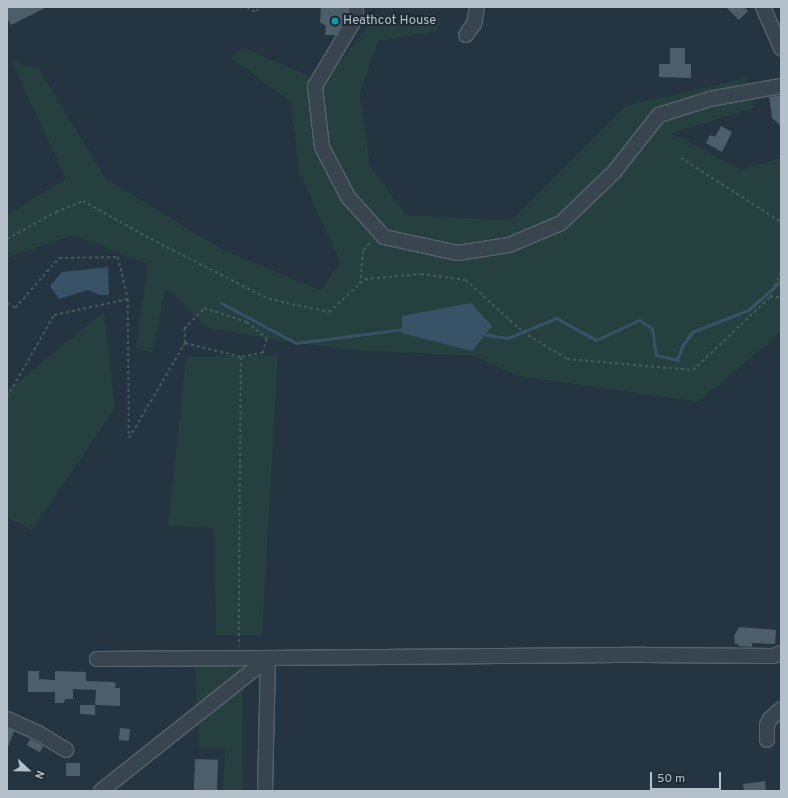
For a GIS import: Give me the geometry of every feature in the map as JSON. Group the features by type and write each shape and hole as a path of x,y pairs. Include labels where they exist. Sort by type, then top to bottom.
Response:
{"street":[{"path":"356,7 356,15 352,24 315,86 322,148 348,197 384,237 458,253 509,245 561,223 614,172 659,115 710,99 781,86"},
{"path":"466,34 474,24 477,7"},
{"path":"763,7 781,48"},
{"path":"97,659 637,654 773,656 781,653"},
{"path":"101,791 268,658"},
{"path":"265,791 268,658"},
{"path":"767,740 770,719 781,709"},
{"path":"7,719 38,733 66,750"}],"path":[{"path":"247,7 252,11 256,11 262,7"},
{"path":"681,158 781,222"},
{"path":"7,239 56,212 83,201 151,239 268,299 329,312 365,279 421,274 466,280 523,332 567,359 692,370 770,297 781,271"},
{"path":"360,284 363,250 372,240"},
{"path":"7,303 15,308 59,258 118,257 128,300 129,438 185,343 184,329 204,308 246,322 267,338 263,353 241,357 185,343"},
{"path":"770,297 781,297"},
{"path":"7,397 54,315 128,300"},
{"path":"239,658 241,357"}],"green space":[{"path":"441,18 436,31 378,41 360,94 370,166 406,215 512,220 626,106 747,78 754,108 672,133 740,170 781,158 781,332 698,402 518,376 475,356 351,350 281,341 208,328 165,287 153,353 136,348 148,264 73,235 7,258 7,215 66,179 12,62 38,68 106,179 223,250 320,290 341,263 299,172 291,102 231,58 242,47 324,83 373,20"},
{"path":"104,312 115,408 32,530 7,517 7,391"},
{"path":"278,355 262,636 216,635 214,528 168,526 186,357"},
{"path":"195,666 243,667 242,791 223,791 225,749 199,749"}],"water":[{"path":"108,267 109,295 100,295 88,290 59,299 50,286 62,272"},
{"path":"471,303 492,326 472,351 402,333 402,316"}],"building":[{"path":"7,7 47,7 11,25 7,18"},
{"name":"Heathcot House","path":"321,7 348,7 348,13 336,35 325,35 326,26 320,22"},
{"path":"726,7 744,7 748,11 739,20"},
{"path":"670,48 685,48 685,64 691,64 691,78 659,77 659,64 670,64"},
{"path":"781,95 781,126 771,117 769,97"},
{"path":"721,126 732,132 722,152 706,143 710,135 715,137"},
{"path":"739,627 776,630 775,644 752,643 752,647 738,646 738,644 735,644 734,636"},
{"path":"28,671 39,671 39,679 55,680 55,671 86,672 86,681 116,683 115,688 120,688 120,706 95,705 96,690 73,689 73,699 65,699 64,703 55,703 55,692 28,692"},
{"path":"80,705 95,705 95,715 80,714"},
{"path":"7,728 14,731 8,747 7,747"},
{"path":"120,728 130,729 129,741 119,740"},
{"path":"30,739 43,746 40,752 27,745"},
{"path":"195,759 218,760 217,791 194,791"},
{"path":"66,763 80,763 80,776 66,776"},
{"path":"765,781 766,791 744,791 743,784"}],"waterway":[{"path":"482,334 508,338 556,318 596,340 639,320 652,328 656,355 677,360 682,346 692,332 748,310 781,281"},
{"path":"221,303 296,343 404,329"}],"place":[{"name":"Heathcot House","path":"335,21"}]}
